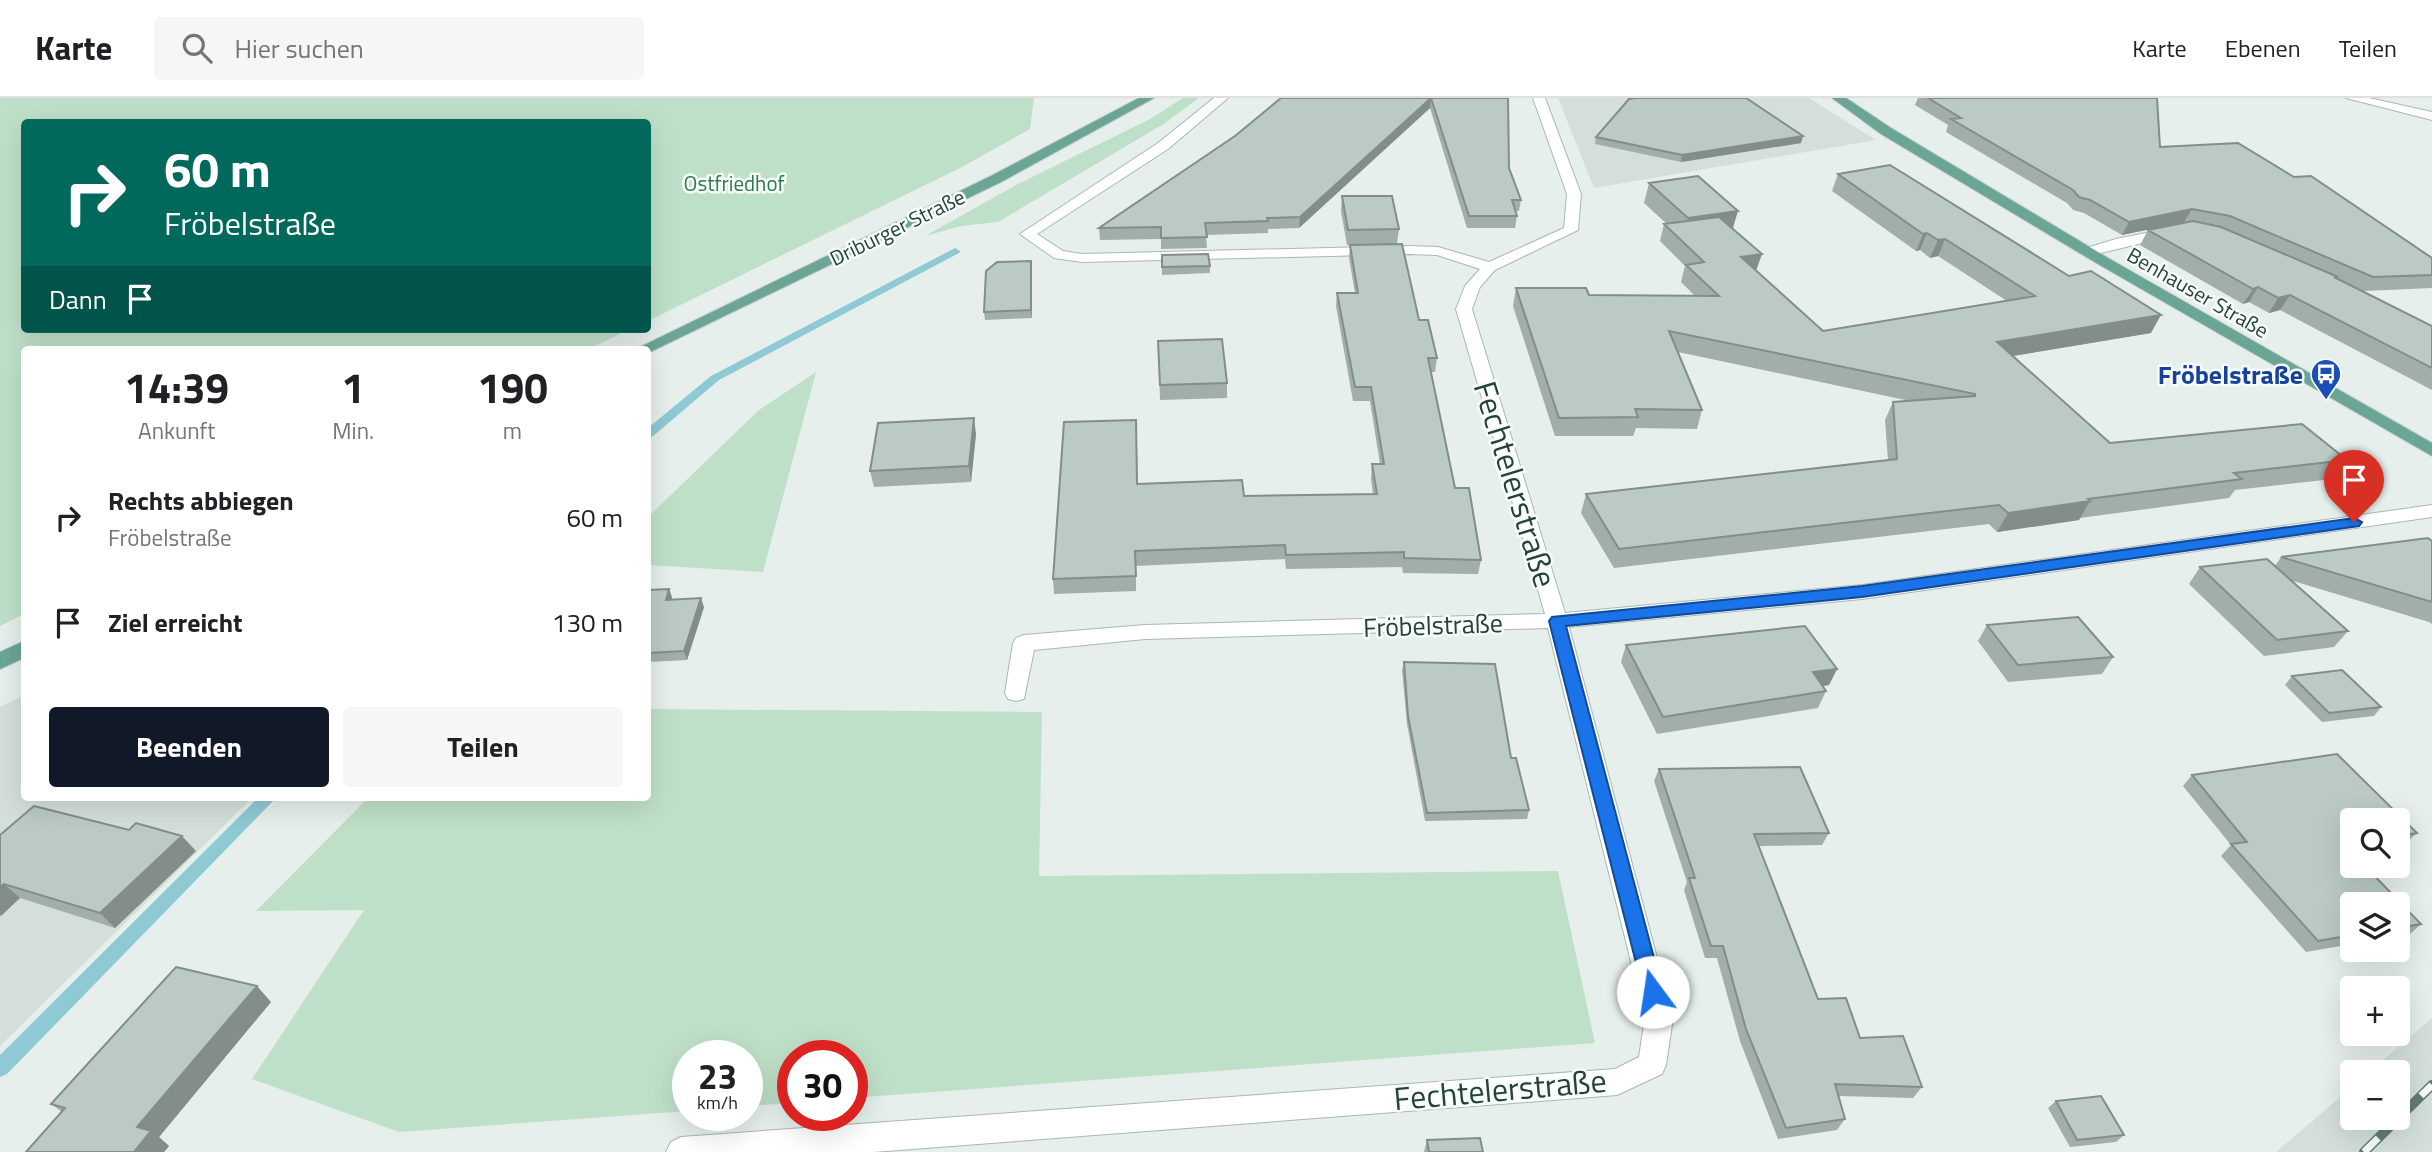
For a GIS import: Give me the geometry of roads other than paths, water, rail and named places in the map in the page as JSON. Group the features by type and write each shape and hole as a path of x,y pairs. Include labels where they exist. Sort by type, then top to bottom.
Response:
{"main road":[{"name":"Driburger Straße","path":"650,346 996,179 1148,98"},
{"name":"Benhauser Straße","path":"1838,98 2088,253 2432,451"},
{"path":"0,661 21,650"}],"street":[{"path":"1222,98 1163,146 1027,234 1059,255 1082,258 1409,250 1438,251 1490,267"},
{"name":"Fechtelerstraße","path":"681,1152 1617,1082 1652,1065 1660,1018 1557,621 1464,309 1473,286 1490,267 1571,230 1574,194 1539,98"},
{"path":"2352,98 2432,116"},
{"name":"Benhauser Straße","path":"2088,253 2116,243 2185,229"},
{"name":"Fröbelstraße","path":"1016,693 1024,643 1145,632 1557,621 1862,592 2432,511"}],"waterway":[{"path":"651,431 715,378 955,251"},
{"path":"0,1068 265,801"}],"railway":[{"path":"2364,1152 2432,1085"}],"place":[{"name":"Fröbelstraße","path":"2326,401"}],"park label":[{"name":"Ostfriedhof","path":"734,183"}]}
